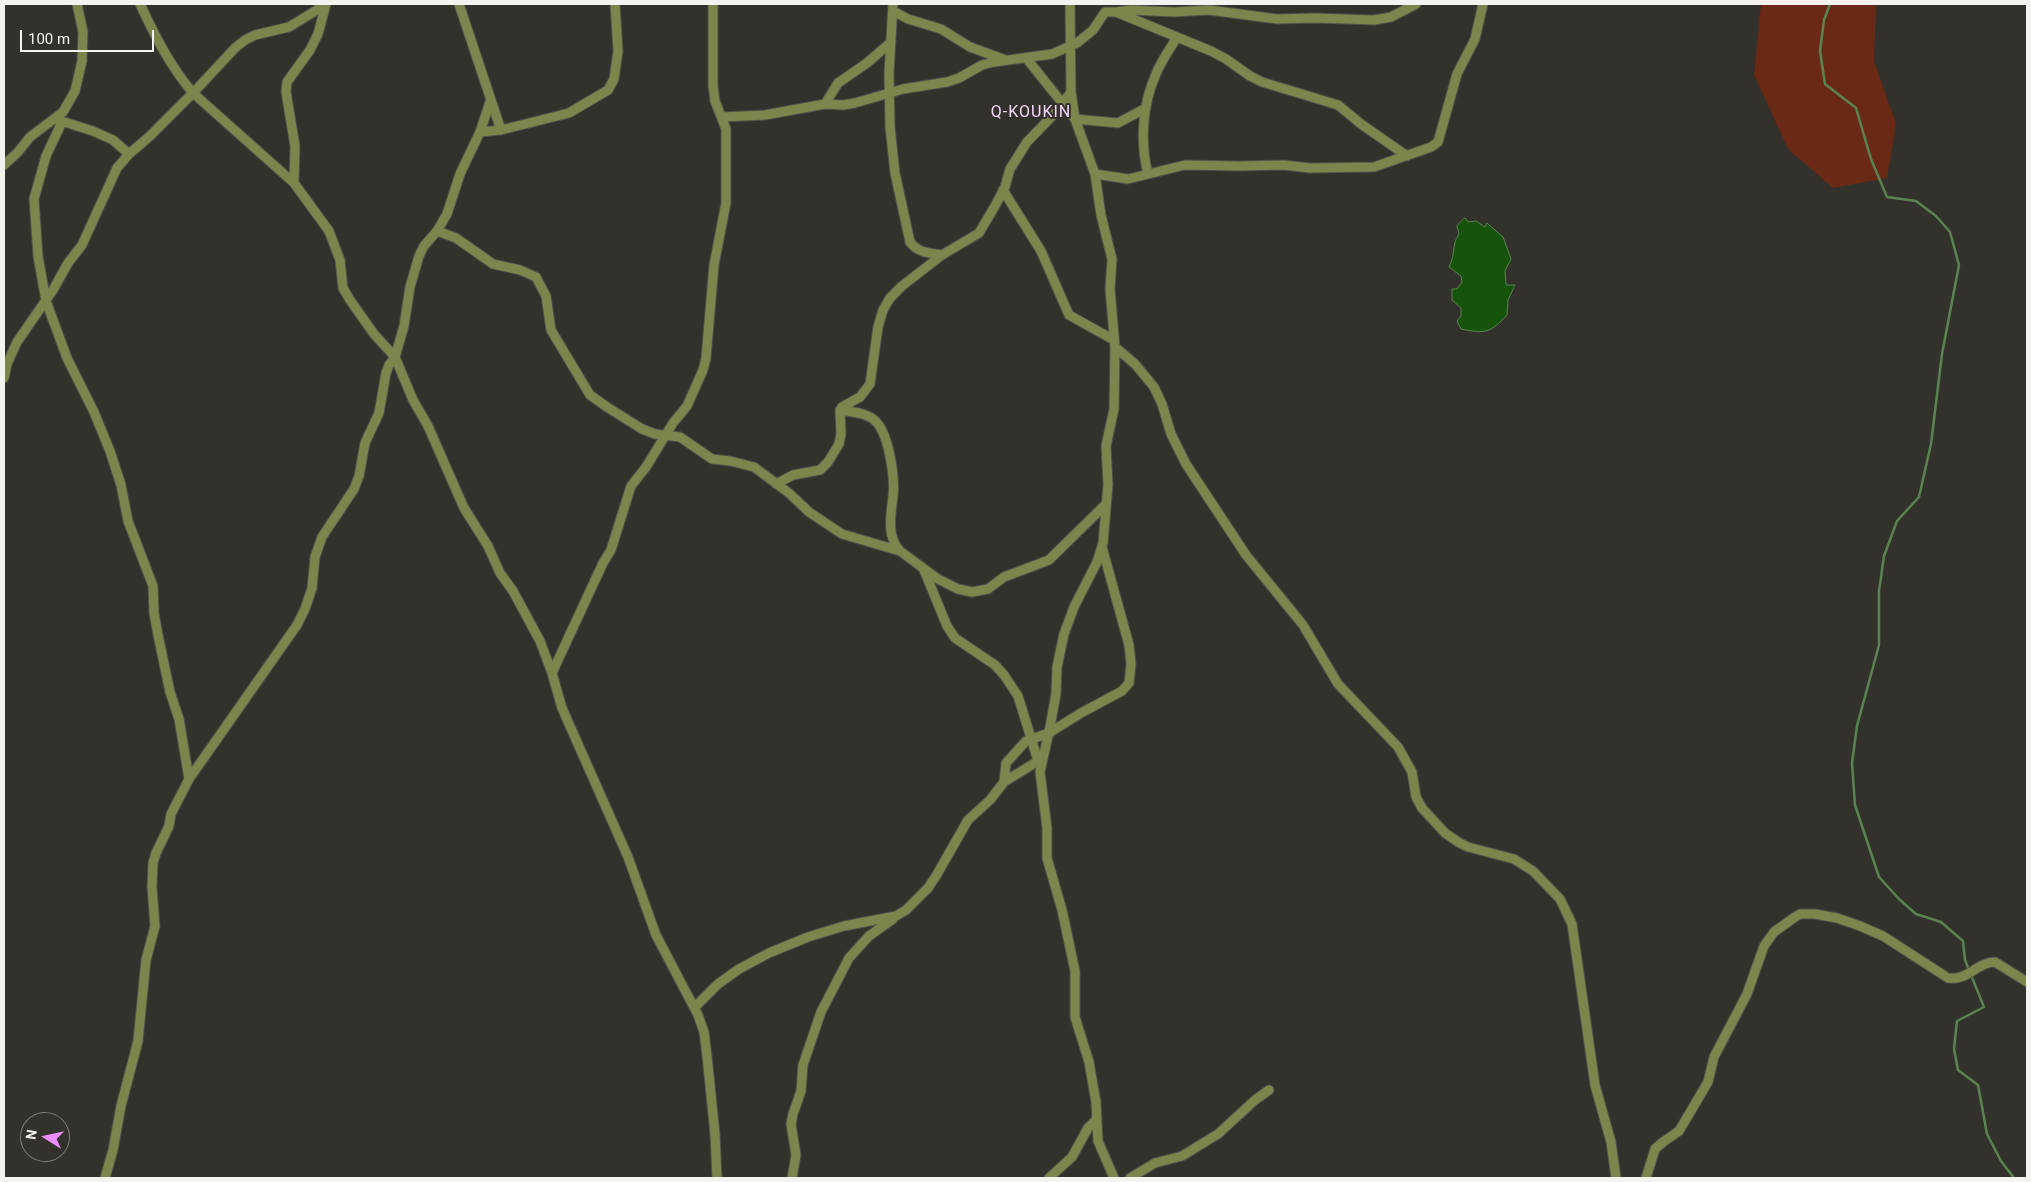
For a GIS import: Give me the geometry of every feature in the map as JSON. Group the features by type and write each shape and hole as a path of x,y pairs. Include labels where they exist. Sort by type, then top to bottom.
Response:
{"street":[{"path":"77,4 83,32 79,78 59,121 46,156 34,199 38,256 46,301 67,358 94,412 110,451 119,479 128,521 153,586 154,613 170,692 179,719 188,779"},
{"path":"140,4 162,50 180,78 193,93 294,183 329,231 340,260 343,288 374,334 395,357 464,508 530,621 552,673 562,708 628,857 656,935 695,1007 705,1040 715,1134 717,1178"},
{"path":"4,378 6,364 13,350 82,245 113,176 129,154 150,136 245,40 289,27 325,4"},
{"path":"294,183 295,146 286,92 287,82 310,50 318,34 325,4"},
{"path":"459,4 500,130"},
{"path":"480,132 500,130 569,113 581,107 612,85 618,51 615,4"},
{"path":"552,673 603,563 611,550 629,491 690,400 706,358 714,265 726,203 727,144 722,116 715,101 712,86 713,4"},
{"path":"792,1178 796,1155 791,1124 800,1091 803,1065 820,1012 849,958 869,936 911,905 928,888 950,854 964,825 990,800 1004,782 1039,764 1049,733 1056,694 1057,667 1064,634 1074,607 1097,562 1102,546 1108,477 1106,446 1114,416 1114,343 1110,289 1112,259 1101,215 1095,174 1075,119 1071,92 1070,4"},
{"path":"722,116 765,115 825,104 843,105 869,101 890,93 947,82 959,78 982,65 1003,59 1027,59 1052,54 1071,47 1092,30 1105,12 1209,10 1272,19 1325,18 1374,20 1391,18 1416,4"},
{"path":"1095,174 1128,179 1191,165 1245,166 1284,164 1310,168 1374,167 1431,147 1438,142 1457,74 1475,39 1482,4"},
{"path":"893,7 890,43 890,127 892,152 910,242 921,251 942,255"},
{"path":"893,7 908,19 941,29 970,47 1003,59"},
{"path":"1116,12 1211,51 1262,82 1338,104 1361,124 1407,156"},
{"path":"1148,174 1143,145 1146,108 1155,75 1177,37"},
{"path":"825,104 838,83 867,63 890,43"},
{"path":"1027,59 1075,119 1118,123 1146,108"},
{"path":"776,484 793,475 820,470 828,462 839,444 841,434 840,410 860,397 870,384 882,310 890,298 902,286 942,255 979,233 1003,190 1010,169 1027,142 1071,92"},
{"path":"105,1178 138,1040 146,960 154,926 153,863 156,853 169,826 171,814 188,779 297,625 305,609 312,588 315,556 322,537 354,489 359,476 364,443 379,413 386,373 395,357 404,326 410,287 419,256 447,214 460,174 480,132 490,102"},
{"path":"4,165 18,152 30,136 59,121 93,131 113,140 129,154"},
{"path":"1003,190 1040,251 1069,315 1114,343 1154,387 1162,404 1171,434 1186,464 1246,555 1303,625 1338,684 1398,747 1412,772 1416,797 1422,808 1444,833 1468,847 1514,859 1533,871 1560,899 1572,924 1595,1085 1611,1142 1616,1178"},
{"path":"436,230 456,238 493,264 520,270 536,277 546,296 551,330 590,394 642,429 655,434 680,437 712,460 730,461 754,467 809,512 842,534 900,551 938,579 958,589 972,592 988,589 1004,577 1049,560 1106,504"},
{"path":"840,410 874,419 881,428 892,464 894,489 890,510 892,540 900,551"},
{"path":"1004,782 1006,763 1018,748 1031,738 1049,733 1126,688 1130,679 1129,645 1102,546"},
{"path":"923,567 947,626 954,638 987,658 1004,675 1023,708 1039,764 1047,828 1047,858 1062,910 1075,971 1076,1017 1089,1062 1096,1102 1098,1141 1114,1178"},
{"path":"1646,1178 1655,1149 1679,1131 1708,1082 1714,1057 1747,994 1764,946 1774,932 1795,916 1815,914 1836,918 1860,926 1883,936 1948,978 1954,979 1966,976 1987,963 1995,962 2027,982"},
{"path":"695,1007 718,984 738,969 769,953 808,936 844,926 896,916"},
{"path":"1130,1178 1155,1163 1182,1156 1218,1134 1258,1097 1269,1090"},
{"path":"1050,1178 1072,1156 1088,1128 1096,1120"}],"shaded area":[{"path":"1761,4 1876,4 1874,61 1896,124 1887,178 1833,188 1788,149 1754,75"},
{"path":"1465,218 1468,222 1476,221 1485,227 1487,223 1503,237 1511,259 1505,271 1506,285 1515,285 1508,300 1507,315 1492,329 1482,332 1461,329 1457,321 1461,316 1461,308 1452,300 1452,289 1457,289 1462,282 1461,276 1449,267 1455,242 1459,234 1457,226"}],"waterway":[{"path":"1830,4 1824,20 1820,51 1825,84 1856,108 1871,159 1887,197 1916,201 1936,216 1950,232 1959,265 1942,354 1931,444 1919,497 1897,521 1884,556 1879,591 1879,645 1857,726 1852,763 1855,805 1879,877 1916,914 1941,922 1963,941 1965,960 1984,1007 1957,1021 1954,1049 1958,1070 1978,1085 1987,1134 2001,1161 2014,1178"}],"district":[{"name":"Q-KOUKIN","path":"1031,113"}]}
